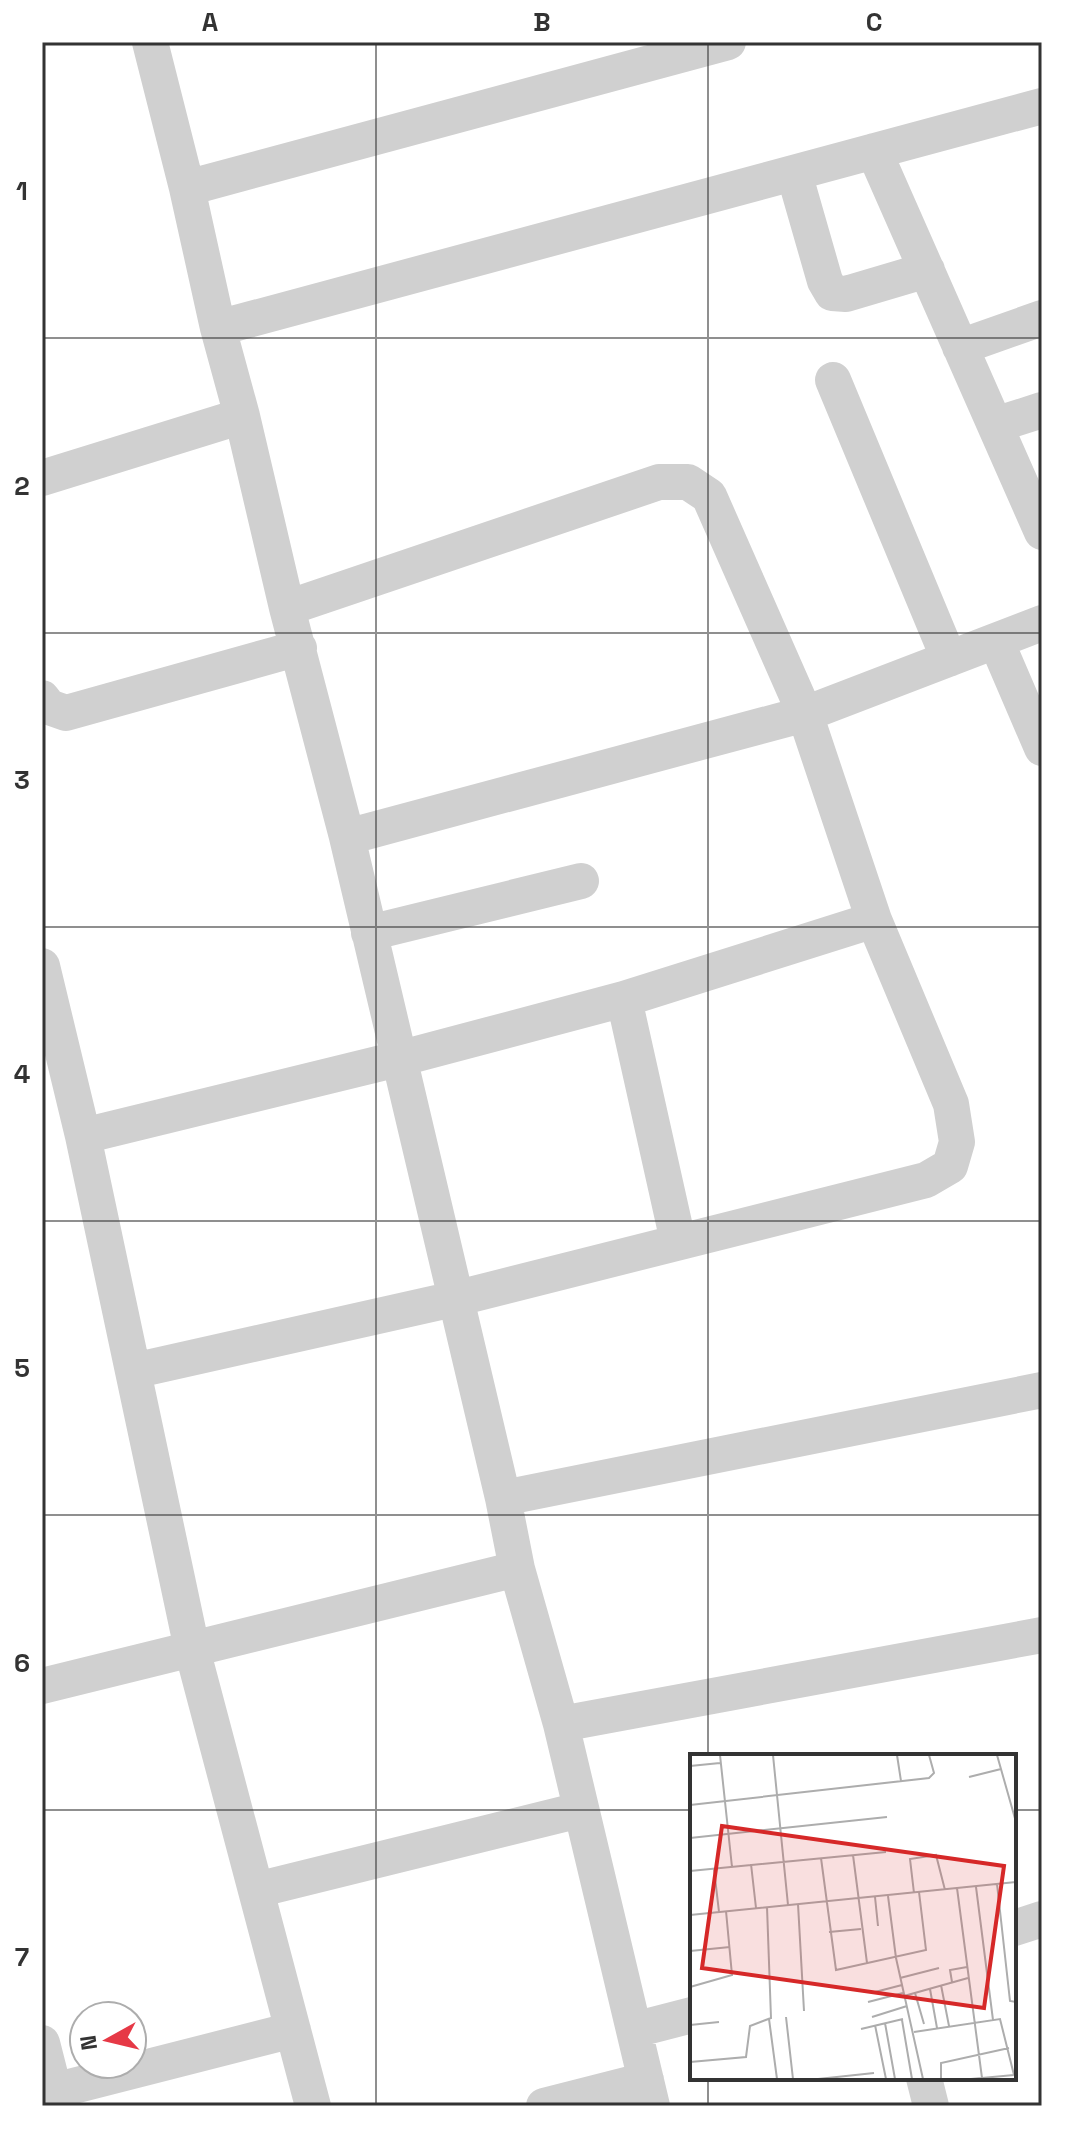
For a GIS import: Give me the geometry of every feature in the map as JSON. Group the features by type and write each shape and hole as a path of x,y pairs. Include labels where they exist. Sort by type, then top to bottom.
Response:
{"street":[{"path":"150,42 287,608 347,837 503,1498 517,1569 561,1724 649,2093 544,2106"},
{"path":"187,188 728,42"},
{"path":"218,328 1042,106"},
{"path":"874,151 1042,530"},
{"path":"794,173 825,281 832,293 846,294 927,270"},
{"path":"960,347 1042,318"},
{"path":"833,380 949,659"},
{"path":"995,425 1042,410"},
{"path":"42,478 242,416"},
{"path":"133,1371 454,1299 926,1180 950,1166 957,1142 951,1104 874,920 805,714 709,496 688,482 659,482 287,608"},
{"path":"347,837 805,714 1042,623"},
{"path":"996,641 1042,748"},
{"path":"42,698 49,707 66,713 299,648"},
{"path":"369,933 581,881"},
{"path":"83,1136 398,1059 624,999 874,920"},
{"path":"42,966 83,1136 192,1649 313,2106"},
{"path":"624,999 678,1241"},
{"path":"503,1498 1042,1390"},
{"path":"42,1686 517,1569"},
{"path":"561,1724 1042,1635"},
{"path":"256,1890 580,1810"},
{"path":"1016,1927 1042,1919"},
{"path":"634,2030 690,2016"},
{"path":"42,2043 51,2097 293,2030"},
{"path":"924,2080 931,2106"}]}
